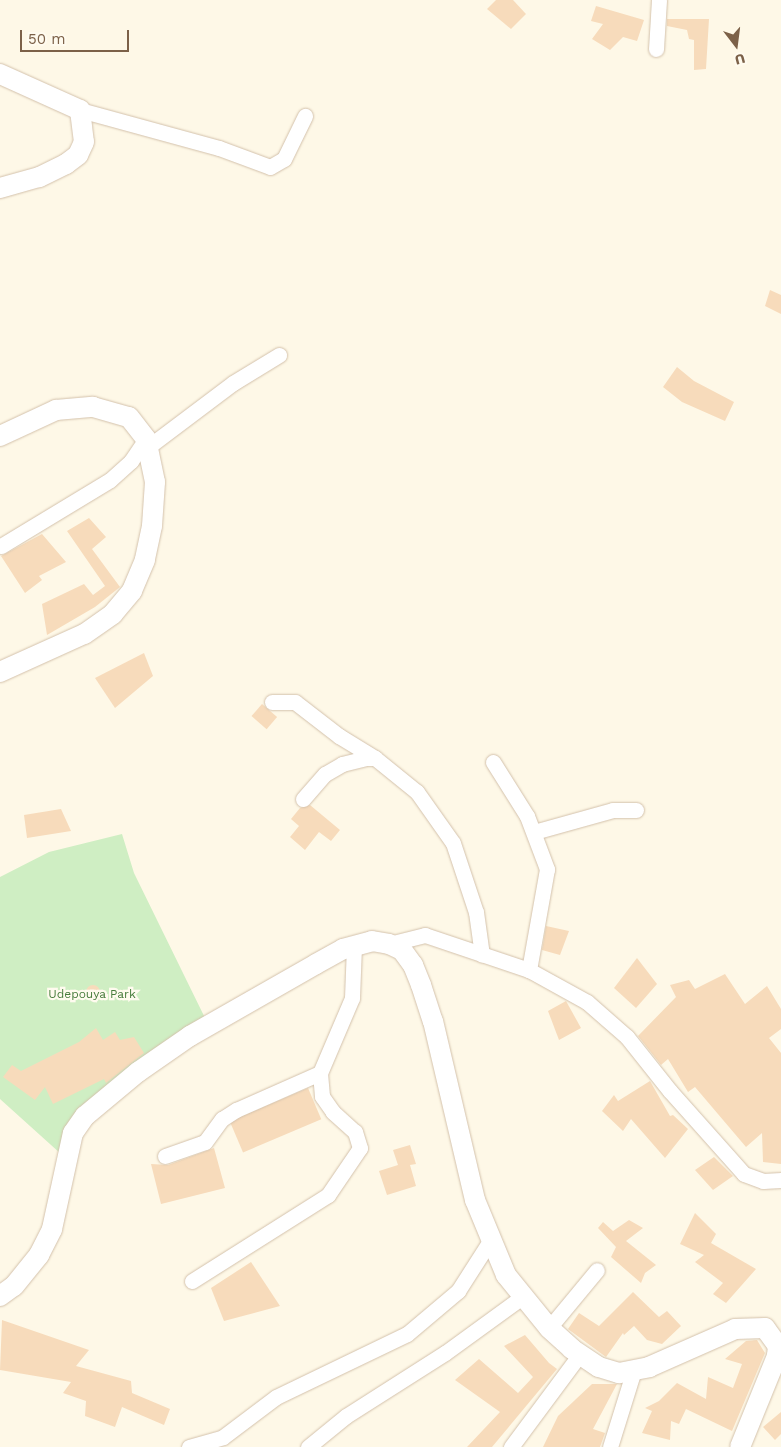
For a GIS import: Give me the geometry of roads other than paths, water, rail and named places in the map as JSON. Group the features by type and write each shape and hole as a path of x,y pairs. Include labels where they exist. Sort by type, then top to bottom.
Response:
{"street":[{"path":"656,50 659,0"},
{"path":"0,74 80,110 219,148 270,167 284,159 305,116"},
{"path":"0,188 39,177 78,155 84,142 80,110"},
{"path":"1,546 110,480 147,443 233,383 278,355"},
{"path":"0,436 56,410 93,407 129,417 147,443 155,482 152,526 145,560 132,590 113,614 84,634 0,672"},
{"path":"272,702 296,702 339,736 375,758 418,792 453,843 476,912 482,955"},
{"path":"303,799 325,774 342,764 375,758"},
{"path":"493,762 534,832 547,868 529,970"},
{"path":"534,832 613,810 636,810"},
{"path":"0,1296 14,1286 39,1255 52,1229 72,1132 85,1116 138,1072 190,1036 336,953 372,941 389,944 424,935 529,970 587,1002 615,1026 744,1174 763,1181 781,1180"},
{"path":"389,944 407,957 421,985 433,1021 475,1200 499,1262 522,1297 549,1328 580,1354 599,1367 619,1373 633,1373 735,1329 765,1328 780,1344 771,1374 740,1447"},
{"path":"192,1281 328,1195 360,1148 355,1132 333,1112 322,1096 320,1073 352,998 354,947"},
{"path":"165,1156 205,1142 222,1119 236,1110 320,1073"},
{"path":"189,1447 223,1437 276,1397 407,1334 458,1291 490,1241"},
{"path":"549,1328 597,1270"},
{"path":"308,1447 346,1416 445,1353 522,1297"},
{"path":"511,1447 580,1354"},
{"path":"610,1447 633,1373"}],"park label":[{"name":"Udepouya Park","path":"92,995"}]}
